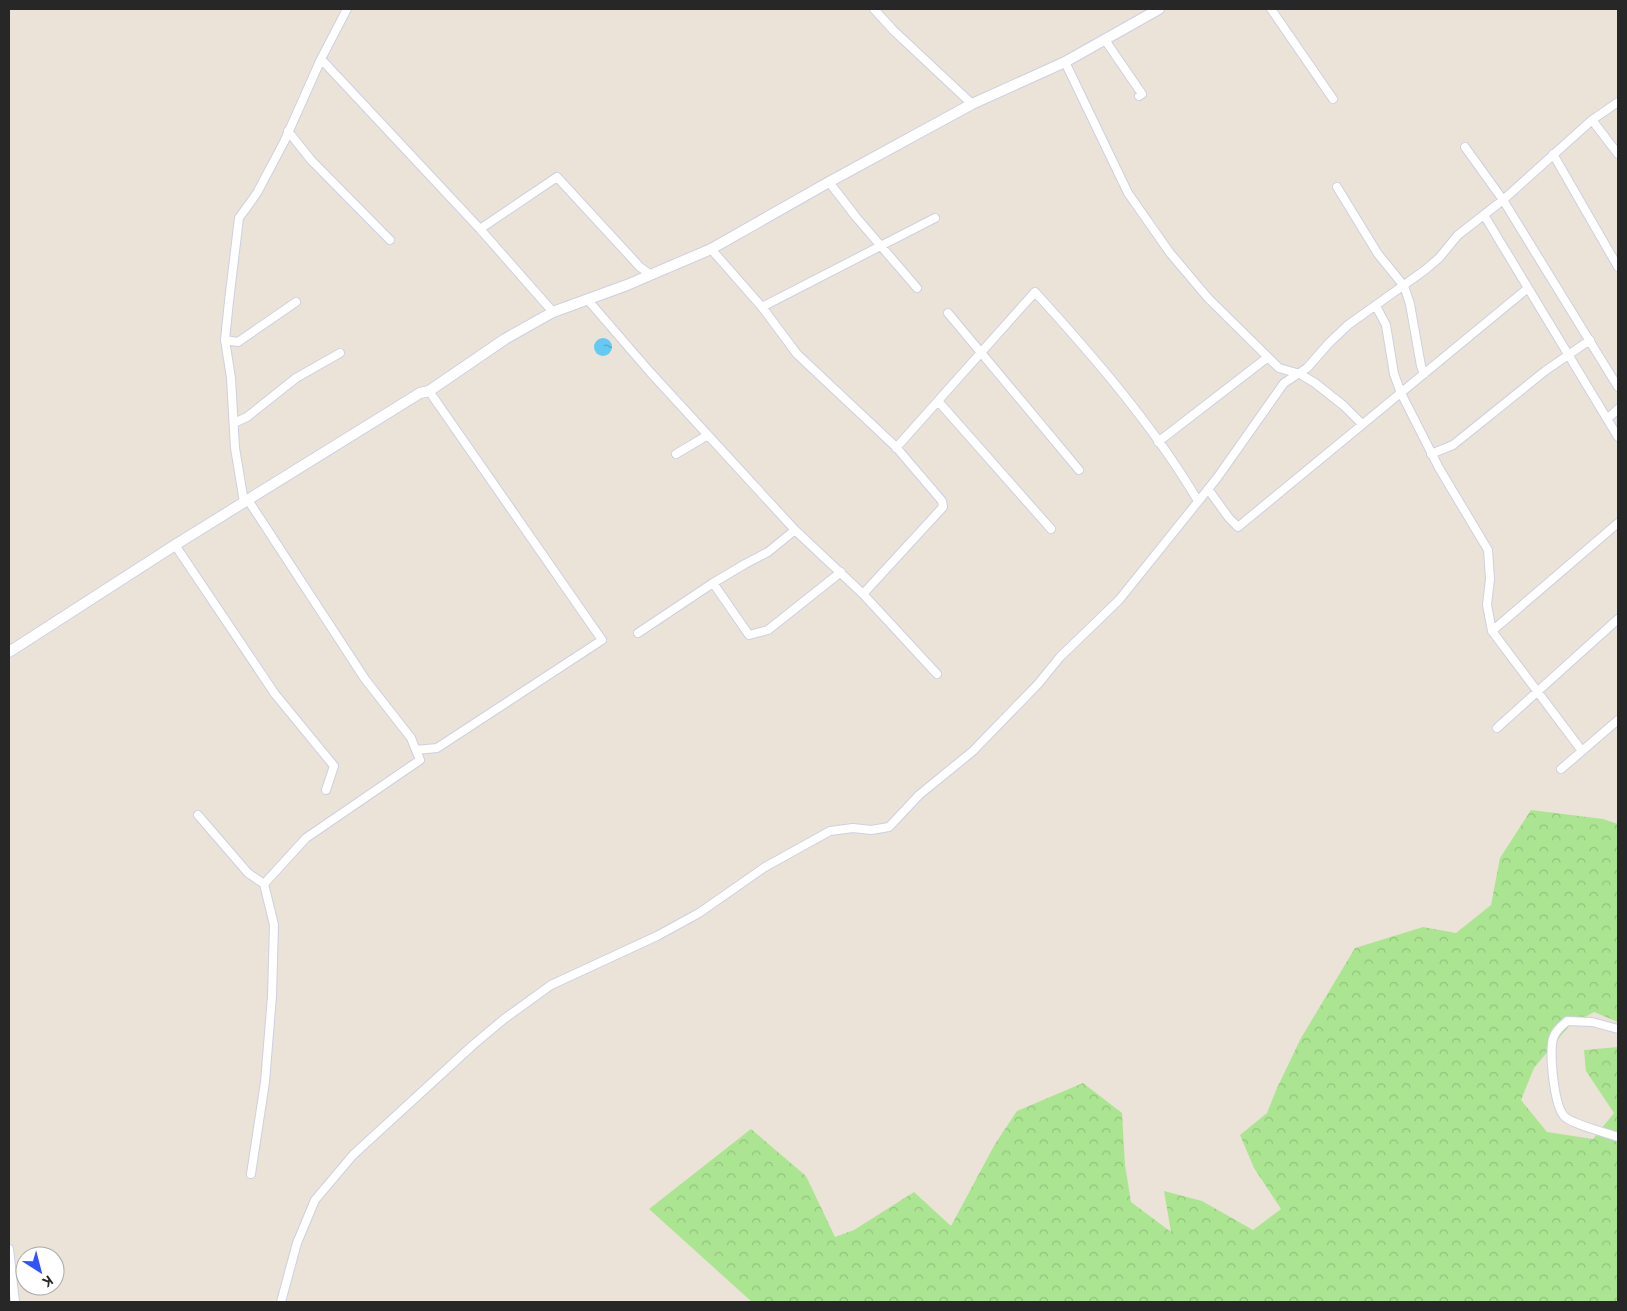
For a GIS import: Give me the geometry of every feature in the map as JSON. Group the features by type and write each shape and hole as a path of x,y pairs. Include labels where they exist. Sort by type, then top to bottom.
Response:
{"main road":[{"path":"9,652 246,501 420,393 428,391 505,339 553,312 651,275 711,249 972,104 1065,62 1159,9"}],"street":[{"path":"264,884 306,838 420,760 411,738 365,679 246,501 235,448 231,378 226,340 240,218 257,193 347,9"},
{"path":"874,9 892,30 972,104"},
{"path":"1271,9 1333,99"},
{"path":"1106,40 1142,94 1139,96"},
{"path":"321,59 480,229 553,312"},
{"path":"1065,62 1128,193 1184,269 1208,298 1279,368 1300,374 1344,406 1362,424"},
{"path":"281,1302 297,1243 314,1200 353,1155 473,1045 504,1019 551,985 657,936 699,913 766,867 830,831 853,828 872,830 889,827 919,795 973,751 1038,684 1060,657 1119,600 1240,448 1284,384 1314,362 1338,334 1439,258 1458,235 1503,200 1592,120 1618,102"},
{"path":"1592,120 1618,154"},
{"path":"288,131 311,160 390,240"},
{"path":"1465,147 1503,200 1618,386"},
{"path":"1554,154 1618,267"},
{"path":"480,229 557,177 640,267 651,275"},
{"path":"829,182 881,247 917,288"},
{"path":"1337,187 1378,254 1404,286 1410,304 1424,374"},
{"path":"1484,215 1618,437"},
{"path":"762,307 935,218"},
{"path":"711,249 762,307 797,354 896,448 942,501 943,507 863,594"},
{"path":"1208,489 1238,527 1528,288"},
{"path":"896,448 1035,292 1123,394 1184,477 1198,501"},
{"path":"587,299 643,364 795,530 863,594 937,674"},
{"path":"226,340 238,342 296,302"},
{"path":"1376,306 1386,325 1394,374 1401,393 1431,454 1488,550 1490,579 1487,605 1492,631 1582,751"},
{"path":"948,313 1079,470"},
{"path":"1431,454 1445,449 1460,439 1545,371 1590,340"},
{"path":"234,423 247,417 296,378 340,354"},
{"path":"1158,442 1268,357"},
{"path":"416,750 437,748 602,640 428,391"},
{"path":"938,401 1051,530"},
{"path":"1607,419 1618,409"},
{"path":"676,454 708,435"},
{"path":"1492,631 1618,523"},
{"path":"638,633 713,583 768,552 795,530"},
{"path":"175,546 275,694 334,766 326,790"},
{"path":"713,583 749,635 768,630 841,572"},
{"path":"1497,728 1618,619"},
{"path":"1561,769 1618,720"},
{"path":"198,814 248,873 264,884 274,925 272,996 266,1082 250,1174"},
{"path":"1618,1029 1592,1022 1567,1021 1554,1036 1552,1056 1555,1097 1564,1116 1585,1126 1618,1137"},
{"path":"9,1249 15,1302"}],"green space":[{"path":"1531,810 1603,819 1618,824 1618,1022 1594,1012 1569,1026 1534,1068 1521,1100 1547,1132 1593,1139 1614,1113 1586,1071 1584,1050 1618,1047 1618,1302 752,1302 649,1209 751,1129 806,1176 835,1237 854,1230 914,1192 951,1226 995,1144 1017,1111 1083,1083 1122,1113 1125,1165 1131,1202 1171,1232 1164,1191 1202,1201 1253,1230 1281,1209 1254,1168 1240,1135 1267,1113 1301,1038 1355,948 1423,927 1456,933 1491,905 1500,858"}],"water":[{"path":"603,338 609,341 612,347 609,353 603,356 597,353 594,347 597,341"}]}
